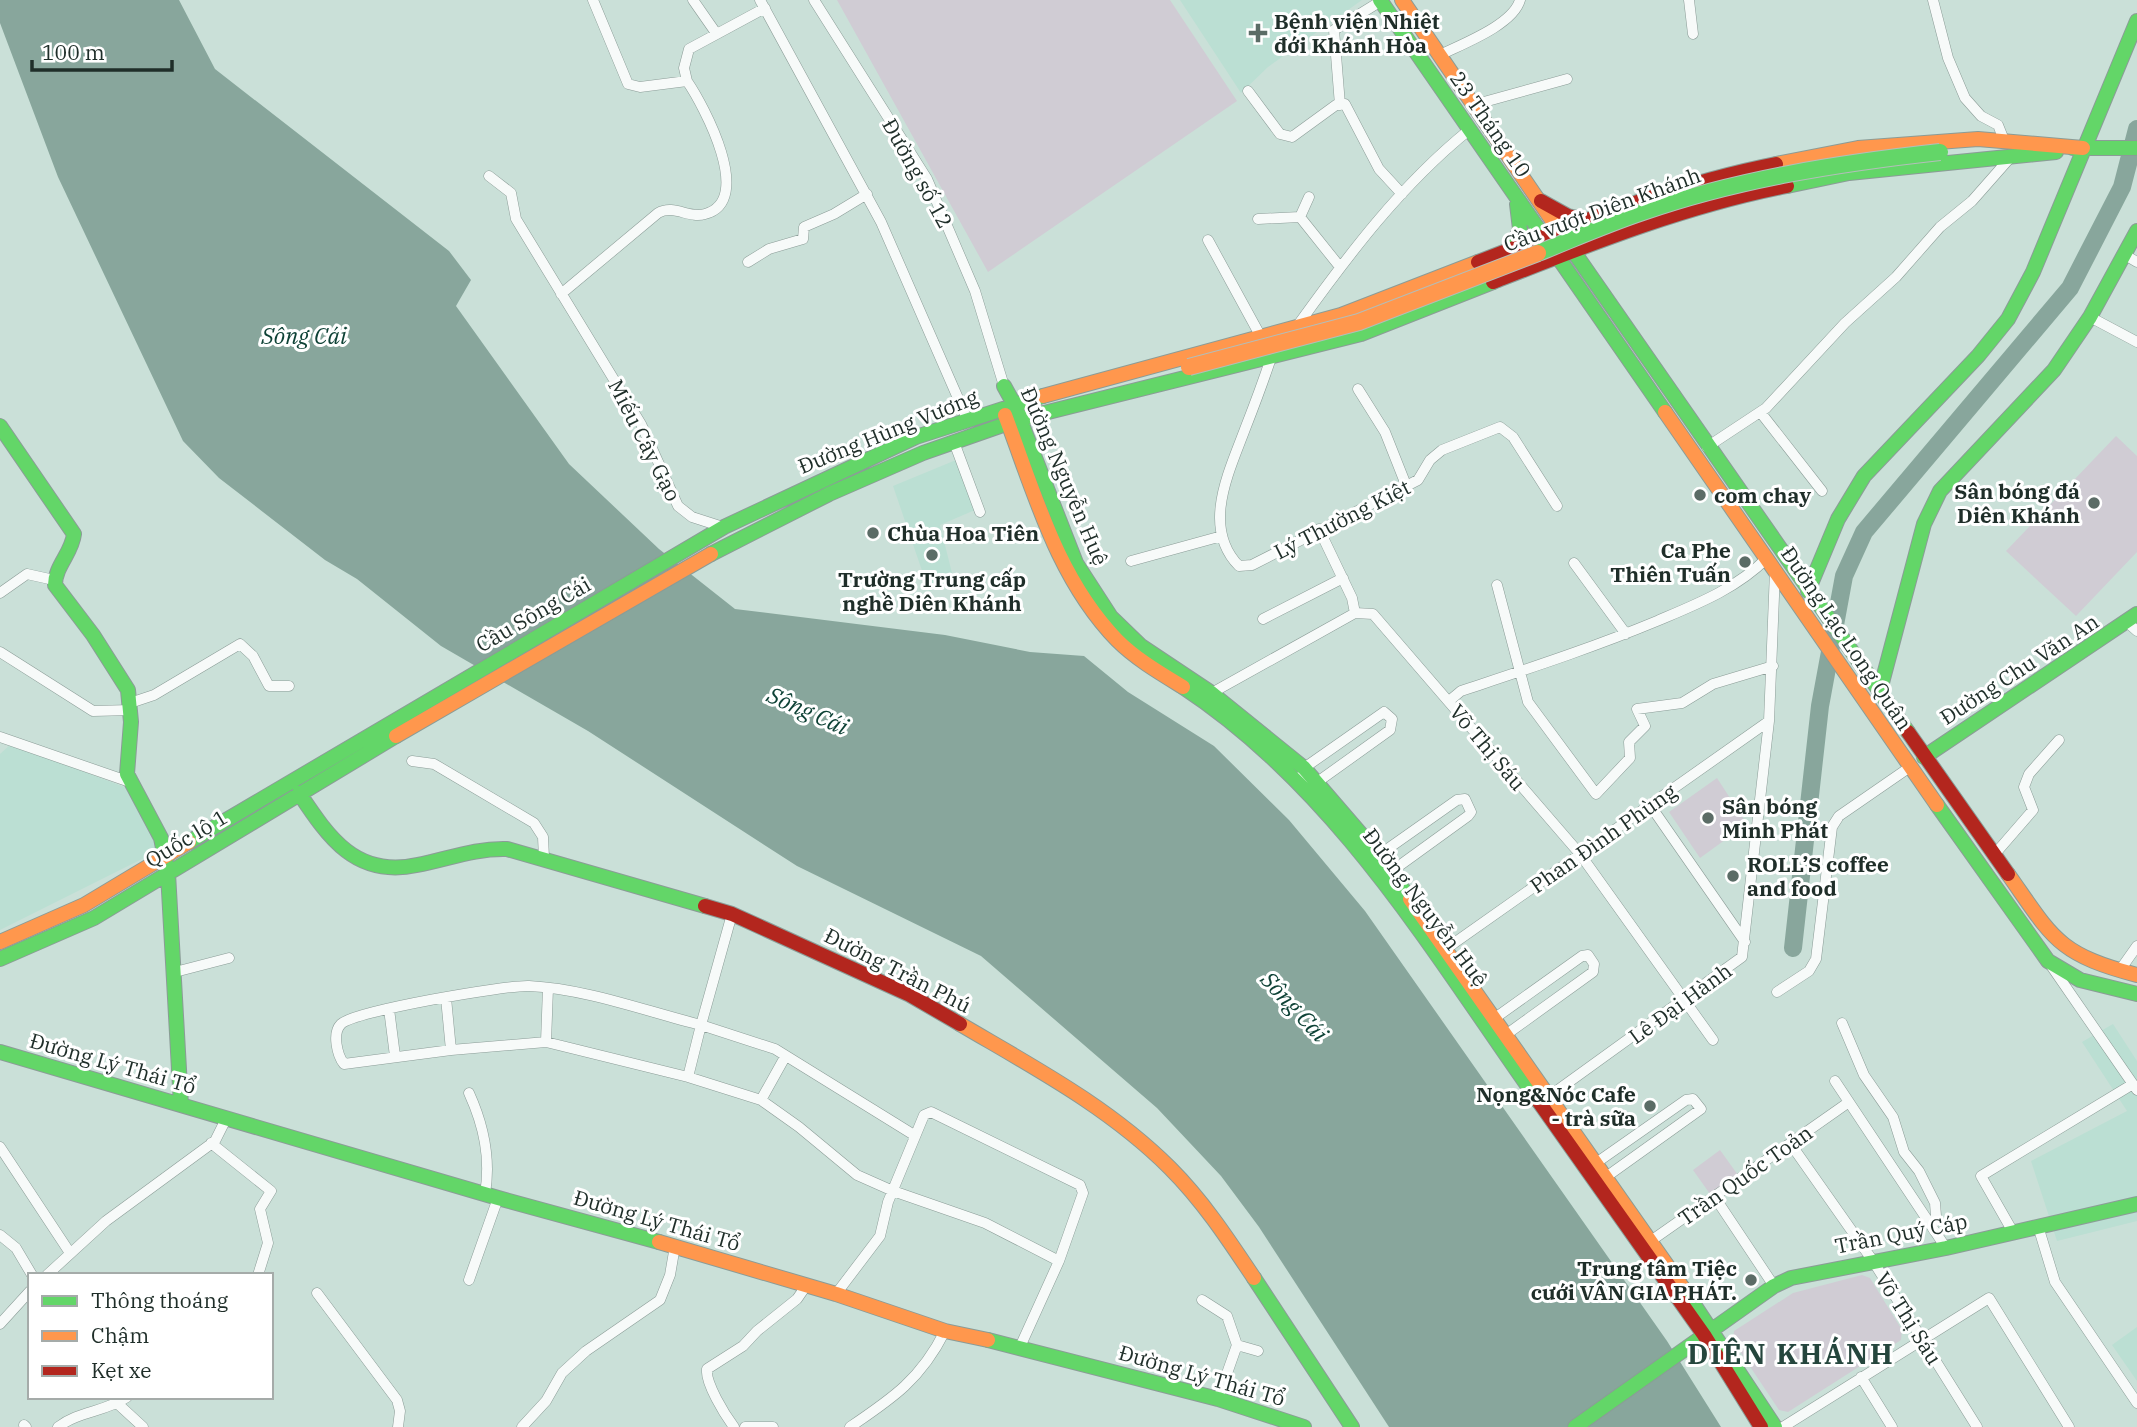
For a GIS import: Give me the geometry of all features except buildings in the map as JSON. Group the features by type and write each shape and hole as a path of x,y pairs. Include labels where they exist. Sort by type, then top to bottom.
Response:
{"main road":[{"name":"23 Tháng 10","path":"1380,0 1516,198 1551,234"},
{"name":"23 Tháng 10","path":"1402,0 1535,196 1551,234"},
{"path":"1808,591 1838,519 1857,485 1978,356 2008,319 2034,272 2137,20"},
{"path":"1129,382 1261,337 1383,301 1675,188 1808,156 1910,144 2004,140 2083,148 2137,148"},
{"path":"1129,382 1271,358 1361,334 1674,214 1766,188 1849,173 2010,158 2083,148"},
{"name":"Cầu vượt Diên Khánh","path":"1129,382 1359,322 1643,212 1689,197 1817,167 1940,152 2083,148"},
{"path":"1535,196 1568,216 1587,220"},
{"path":"1511,250 1520,229 1516,198"},
{"path":"1880,695 1924,524 1940,491 2054,370 2131,259 2137,231"},
{"path":"1551,234 1565,255"},
{"name":"Đường Lạc Long Quân","path":"1565,255 1707,447 1880,695 2061,946 2084,961 2137,975"},
{"name":"Đường Lạc Long Quân","path":"1565,255 1771,564 1910,767 2048,961 2080,980 2137,994"},
{"name":"Đường Hùng Vương","path":"720,536 869,457 967,419 1011,413 1129,382"},
{"name":"Đường Nguyễn Huệ","path":"1004,386 1064,569 1080,596 1117,640 1207,696 1306,778 1379,855 1442,951 1646,1244"},
{"name":"Đường Hùng Vương","path":"720,536 973,435 1011,413"},
{"path":"0,426 74,534 74,543 54,580 56,589 93,635 128,690 130,707 127,767 130,782 152,818 166,855 181,1105"},
{"name":"Cầu Sông Cái","path":"373,731 720,536"},
{"name":"Cầu Sông Cái","path":"387,741 720,536"},
{"name":"Đường Chu Văn An","path":"1924,757 2134,623"},
{"name":"Quốc lộ 1","path":"0,942 60,918 373,731"},
{"name":"Quốc lộ 1","path":"0,959 76,928 387,741"},
{"name":"Đường Nguyễn Huệ","path":"1306,778 1507,1034 1545,1100 1601,1170 1761,1427"},
{"name":"Đường Trần Phú","path":"299,793 334,843 366,864 385,867 411,866 484,848 508,849 732,914 910,995 1073,1090 1118,1122 1170,1168 1219,1225 1352,1427"},
{"name":"Đường Lý Thái Tổ","path":"0,1052 492,1196 675,1246 836,1294 945,1331 1020,1347 1218,1399 1304,1427"},
{"name":"Trần Quý Cáp","path":"1575,1427 1774,1286 1809,1272 1946,1248 2137,1204"},
{"name":"Đường Nguyễn Huệ","path":"1702,1336 1775,1427"}],"street":[{"path":"593,0 628,84 640,87 687,81"},
{"path":"693,0 716,33"},
{"name":"Đường số 12","path":"805,0 819,12"},
{"name":"Đường số 12","path":"814,0 819,12 927,179 975,291 1004,386"},
{"path":"1340,105 1334,30 1380,0"},
{"path":"1440,55 1513,15 1520,0"},
{"path":"1689,0 1693,34"},
{"path":"1933,0 1948,58 1965,98 1981,116 1998,125 2004,140"},
{"path":"561,294 663,210 703,215 713,211 724,201 727,181 716,139 687,81 684,68 687,51 763,4 867,194 973,435"},
{"path":"1473,105 1567,79"},
{"path":"1248,91 1280,134 1292,137 1345,104 1379,169 1402,194"},
{"path":"1295,328 1340,267 1402,194 1431,162 1469,130"},
{"path":"1707,447 1761,413 1856,312 1896,277 1940,227 1972,201 2010,158"},
{"name":"Miếu Cây Gạo","path":"489,176 511,193 516,219 641,425 678,506 720,536"},
{"path":"748,262 769,249 803,239 804,226 834,214 867,194"},
{"path":"1300,216 1309,197"},
{"path":"1300,216 1340,267"},
{"path":"1258,219 1300,216"},
{"path":"1208,240 1261,337"},
{"path":"2090,317 2137,342"},
{"path":"1131,561 1222,536 1220,505 1225,482 1271,358"},
{"path":"1358,389 1385,432 1405,485"},
{"path":"1761,413 1822,491"},
{"name":"Lý Thường Kiệt","path":"1222,536 1236,564 1245,568 1418,480 1433,457 1447,447 1502,427 1513,437 1557,506"},
{"path":"954,442 980,512"},
{"path":"1207,696 1355,613 1343,578 1319,529"},
{"path":"1574,563 1626,634"},
{"path":"1449,701 1461,691 1568,657 1716,596 1771,564"},
{"name":"Lê Đại Hành","path":"1545,1100 1739,960 1745,942 1769,721 1773,666 1771,564"},
{"path":"0,593 27,574 54,580"},
{"path":"1263,619 1343,578"},
{"path":"1497,585 1528,702 1596,794 1630,758 1629,742 1646,726 1637,709 1682,703 1713,684 1773,666"},
{"name":"Võ Thị Sáu","path":"1355,613 1373,614 1580,854 1713,1040"},
{"path":"0,652 93,711 130,707 240,644 261,668 267,684 272,688 289,686"},
{"path":"1377,714 1390,715 1393,724 1390,730 1306,778 1377,714"},
{"name":"Phan Đình Phùng","path":"1442,951 1769,721"},
{"path":"0,737 130,782"},
{"path":"1994,855 2033,810 2024,787 2029,774 2059,740"},
{"path":"412,761 434,764 534,823 543,837 544,858"},
{"path":"1777,992 1810,971 1816,959 1832,827 1839,816 1910,767"},
{"path":"1379,855 1457,800 1465,799 1469,803 1471,811 1468,816 1392,871"},
{"path":"1650,805 1745,942"},
{"path":"688,1077 732,914"},
{"path":"2120,970 2137,946"},
{"path":"1495,1018 1582,956 1588,955 1594,964 1592,972 1507,1034"},
{"path":"175,972 229,958"},
{"path":"2013,1232 1981,1176 2135,1087 2048,961"},
{"path":"914,1135 766,1046 701,1025 548,988 526,986 389,1009 348,1019 340,1025 336,1034 340,1059 344,1064 395,1056 546,1042 688,1077 761,1100 799,1126 846,1169 893,1191 985,1223 1059,1261"},
{"path":"546,1042 548,988"},
{"path":"446,998 451,1050"},
{"path":"389,1009 395,1056"},
{"path":"1842,1023 1864,1074 1893,1117 1904,1152 1919,1171 1935,1202 1936,1216 1932,1227"},
{"path":"761,1100 785,1057"},
{"path":"1835,1081 1946,1248"},
{"path":"469,1093 485,1141 492,1196 469,1280"},
{"path":"1693,1099 1701,1109 1601,1170 1686,1100 1693,1099"},
{"name":"Trần Quốc Toản","path":"1646,1244 1849,1102"},
{"path":"836,1294 880,1236 914,1135 924,1115 931,1112 1080,1185 1083,1193 1059,1261 1020,1347"},
{"path":"49,1273 146,1189 211,1143 227,1117"},
{"path":"211,1143 271,1191 260,1209 268,1243 259,1273"},
{"name":"Võ Thị Sáu","path":"1790,1143 1873,1261 1976,1427"},
{"path":"0,1147 70,1253"},
{"path":"1714,1196 1774,1286"},
{"path":"2038,1226 2055,1282 2137,1403"},
{"path":"0,1235 16,1248 31,1273"},
{"path":"522,1427 546,1401 562,1373 586,1351 660,1300 670,1275 675,1246"},
{"path":"734,1427 719,1404 706,1375 707,1369 743,1346 757,1331 797,1299 806,1286"},
{"path":"0,1324 28,1293"},
{"path":"317,1293 397,1400 400,1410 398,1427"},
{"path":"1783,1427 1921,1338 1989,1298 2069,1427"},
{"path":"1202,1300 1227,1316 1237,1345 1218,1399"},
{"path":"850,1427 861,1424 911,1383 932,1356 945,1331"},
{"path":"1237,1345 1258,1351"},
{"path":"1861,1377 1892,1427"},
{"path":"58,1427 75,1416 122,1400 143,1427"},
{"path":"745,1427 773,1427"}],"shaded area":[{"path":"837,0 1170,0 1237,101 988,272"},
{"name":"Bệnh viện Nhiệt đới Khánh Hòa","path":"1180,0 1362,0 1268,67 1241,93"},
{"name":"Sân bóng đá Diên Khánh","path":"2116,436 2137,456 2137,552 2076,616 2006,551"},
{"name":"Trường Trung cấp nghề Diên Khánh","path":"956,460 975,510 940,525 955,585 929,591 893,486"},
{"path":"11,744 127,788 160,850 0,930 0,754"},
{"name":"Sân bóng Minh Phát","path":"1717,778 1747,824 1700,858 1669,812"},
{"path":"2113,1024 2137,1061 2137,1221 2057,1241 2031,1161 2127,1111 2082,1042"},
{"path":"1720,1150 1738,1175 1710,1194 1693,1170"},
{"path":"1862,1275 1870,1278 1902,1330 1901,1340 1788,1412 1779,1410 1733,1341 1734,1331 1793,1293"},
{"path":"2137,1327 2137,1381 2112,1345"}],"water":[{"name":"Sông Cái","path":"0,0 179,0 215,69 449,251 471,280 456,306 569,464 659,549 735,609 945,635 1030,652 1084,656 1128,692 1214,746 1289,820 1365,911 1667,1341 1721,1427 1389,1427 1259,1227 1221,1176 1157,1108 981,956 797,866 588,731 441,646 357,579 325,560 219,478 183,441 58,177 0,23"}],"waterway":[{"path":"1793,948 1820,706 1844,576 1864,532 2070,288 2122,187 2137,129"}],"traffic: fast":[{"path":"1380,0 1665,412"},
{"path":"1808,591 1838,519 1864,476 1978,356 2008,319 2033,272 2137,21"},
{"path":"2073,148 2137,148"},
{"path":"1538,253 1630,217 1715,190 1827,167 1940,152"},
{"path":"1787,186 1849,173 2056,152"},
{"path":"1511,250 1520,229 1517,204"},
{"path":"1879,694 1924,524 1940,491 2054,370 2090,317 2137,231"},
{"path":"1560,232 1908,732"},
{"path":"711,554 829,494 923,453 1020,419 1361,334 1493,282"},
{"path":"1004,386 1014,404 1076,563 1111,617 1141,646 1210,692 1304,768 1379,855 1410,899"},
{"path":"189,842 724,527 916,437 1043,396"},
{"path":"0,426 74,534 55,585 93,635 128,690 131,722 127,774 161,838 168,873 181,1105"},
{"path":"1924,757 2137,614"},
{"path":"1183,687 1238,728 1289,774 1336,824 1380,877 1421,933 1539,1102"},
{"path":"0,959 94,918 396,736"},
{"path":"299,793 333,839 346,851 377,866 417,865 473,852 507,849 705,906"},
{"path":"1937,805 2048,961 2080,980 2137,994"},
{"path":"0,1052 498,1198 659,1242"},
{"path":"1575,1427 1774,1286 1791,1278 1946,1248 2137,1204"},
{"path":"1254,1278 1352,1427"},
{"path":"1683,1288 1775,1427"},
{"path":"988,1340 1218,1399 1304,1427"}],"traffic: slow":[{"path":"1402,0 1560,232"},
{"path":"1776,164 1858,148 1978,139 2083,148"},
{"path":"1189,367 1359,322 1538,253"},
{"path":"1043,396 1341,315 1478,262"},
{"path":"1665,412 1937,805"},
{"path":"1005,415 1050,534 1078,590 1096,616 1124,647 1183,687"},
{"path":"396,736 711,554"},
{"path":"0,942 84,905 189,842"},
{"path":"2008,874 2047,929 2059,941 2089,959 2137,975"},
{"path":"1410,899 1683,1288"},
{"path":"960,1024 1070,1089 1146,1146 1193,1194 1254,1278"},
{"path":"659,1242 836,1294 945,1331 988,1340"}],"traffic: jam":[{"path":"1478,262 1662,194 1776,164"},
{"path":"1493,282 1675,215 1787,186"},
{"path":"1541,201 1568,216 1587,220"},
{"path":"1908,732 2008,874"},
{"path":"705,906 732,914 910,995 960,1024"},
{"path":"1539,1102 1704,1335 1761,1427"}],"place":[{"name":"Bệnh viện Nhiệt đới Khánh Hòa","path":"1258,33"},
{"name":"com chay","path":"1700,495"},
{"name":"Sân bóng đá Diên Khánh","path":"2094,503"},
{"name":"Chùa Hoa Tiên","path":"873,533"},
{"name":"Trường Trung cấp nghề Diên Khánh","path":"932,555"},
{"name":"Ca Phe Thiên Tuấn","path":"1745,562"},
{"name":"Sân bóng Minh Phát","path":"1708,818"},
{"name":"ROLL’S coffee and food","path":"1733,876"},
{"name":"Nọng&Nóc Cafe - trà sữa","path":"1650,1106"},
{"name":"Trung tâm Tiệc cưới VÂN GIA PHÁT.","path":"1751,1280"}],"district":[{"name":"DIÊN KHÁNH","path":"1791,1353"}]}
